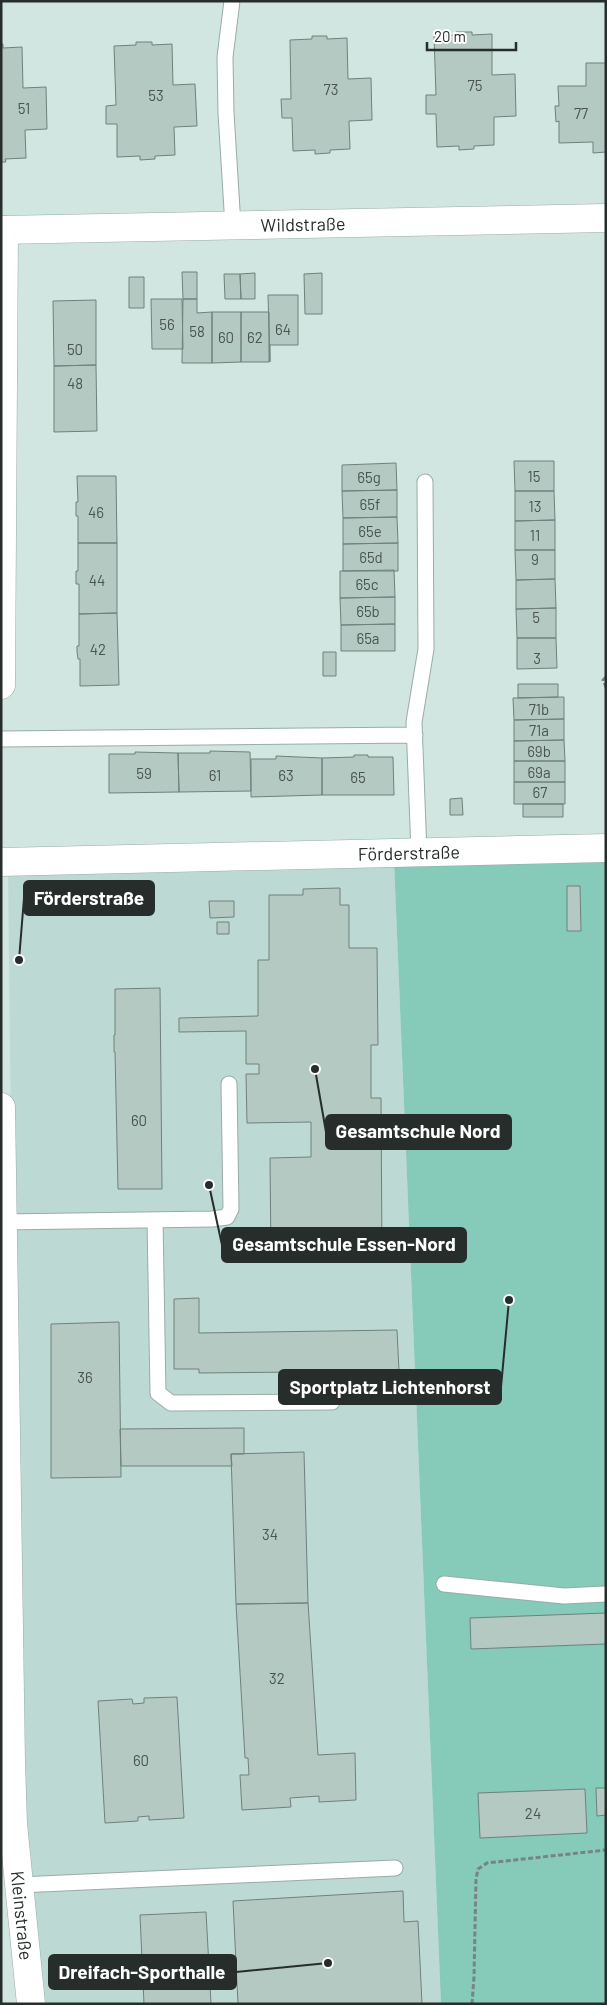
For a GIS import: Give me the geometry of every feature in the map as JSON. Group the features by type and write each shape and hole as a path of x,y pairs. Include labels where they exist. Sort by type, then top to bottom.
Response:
{"street":[{"name":"Wildstraße","path":"3,230 606,218"},
{"path":"1,685 3,230"},
{"name":"Förderstraße","path":"1,862 606,848"},
{"name":"Kleinstraße","path":"1,1107 6,1696 13,1824 31,2004"}],"lane":[{"path":"232,1 225,56 226,113 233,226"},
{"path":"419,853 414,722 426,649 425,482"},
{"path":"1,739 415,735"},
{"path":"2,1230 227,1217 231,1209 229,1084"},
{"path":"155,1220 158,1393 172,1403 332,1402"},
{"path":"444,1584 564,1596 606,1594"},
{"path":"19,1885 394,1868"}],"path":[{"path":"606,677 603,680 606,687"},
{"path":"472,2004 476,1879 478,1869 487,1863 606,1850"}],"shaded area":[{"path":"394,860 441,2004 36,2004 30,1958 15,1506 8,864"}],"green space":[{"path":"606,854 606,2004 441,2004 394,860"}],"building":[{"path":"456,32 472,32 472,35 492,34 492,75 515,74 516,116 494,117 494,145 474,146 474,149 459,150 459,146 437,147 436,114 426,114 426,95 436,95 434,36 456,35"},
{"path":"312,36 327,36 327,39 347,38 348,79 371,78 372,120 349,121 350,149 330,150 330,153 315,154 315,150 293,151 292,118 282,118 281,99 291,99 290,40 312,39"},
{"path":"136,42 152,42 152,45 172,44 173,85 195,84 197,126 174,127 175,155 155,156 155,159 140,160 140,156 117,157 117,124 106,124 106,106 116,105 114,46 136,45"},
{"path":"1,44 3,44 3,48 22,47 23,88 46,87 47,129 25,130 26,158 5,159 6,162 1,162"},
{"path":"586,63 606,63 606,152 593,153 593,142 559,143 559,121 556,122 555,106 559,106 558,86 586,86"},
{"path":"182,272 197,272 197,299 183,299"},
{"path":"255,273 255,299 241,299 240,274"},
{"path":"322,273 322,314 305,314 304,274"},
{"path":"224,274 240,274 241,299 225,299"},
{"path":"129,277 144,277 144,308 129,308"},
{"path":"268,295 298,295 298,345 270,345 270,362"},
{"path":"151,299 182,299 183,349 152,349"},
{"path":"183,299 197,299 197,313 212,312 212,363 182,363"},
{"path":"96,300 96,365 54,366 53,301"},
{"path":"212,312 241,312 241,362 212,363"},
{"path":"241,312 269,312 269,362 241,362"},
{"path":"96,365 97,431 54,432 54,366"},
{"path":"514,461 554,461 554,491 515,491"},
{"path":"396,463 397,490 342,491 342,465"},
{"path":"77,476 116,476 117,543 78,543 78,516 76,516 76,502 78,502"},
{"path":"397,490 397,517 343,518 342,491"},
{"path":"515,491 554,491 555,520 515,521"},
{"path":"397,517 398,543 343,544 343,518"},
{"path":"555,520 555,550 515,550 515,521"},
{"path":"78,543 117,543 117,613 79,614 79,584 76,584"},
{"path":"398,543 398,571 343,571 343,544"},
{"path":"515,550 555,550 555,579 516,580"},
{"path":"394,570 395,597 340,598 340,571"},
{"path":"555,579 556,608 516,609 516,580"},
{"path":"395,597 395,624 341,625 340,598"},
{"path":"556,608 556,638 517,638 516,609"},
{"path":"117,613 119,685 80,686 80,659 78,659 77,652 77,646 79,646 79,614"},
{"path":"395,624 395,651 341,651 341,625"},
{"path":"517,638 556,638 557,668 517,669"},
{"path":"323,652 336,652 336,676 323,676"},
{"path":"518,684 558,684 558,697 518,698"},
{"path":"564,697 564,719 514,720 513,698"},
{"path":"564,719 564,740 514,741 514,720"},
{"path":"564,740 565,761 514,761 514,741"},
{"path":"210,751 250,752 251,791 179,792 178,753 210,753"},
{"path":"135,752 178,753 179,792 109,793 109,754 135,754"},
{"path":"354,755 393,757 394,795 322,795 322,758 354,757"},
{"path":"276,756 322,758 322,795 251,797 251,759 276,759"},
{"path":"514,761 565,761 565,782 514,782"},
{"path":"514,782 565,782 565,804 514,804"},
{"path":"462,798 463,815 450,815 450,799"},
{"path":"523,804 563,804 563,817 523,817"},
{"path":"567,886 580,886 581,931 567,931"},
{"path":"340,888 340,905 349,905 349,948 377,948 378,1045 371,1045 371,1098 381,1098 382,1256 271,1257 270,1158 311,1157 311,1122 247,1123 246,1074 259,1074 259,1064 246,1064 246,1031 179,1032 179,1018 258,1016 258,960 269,960 269,895 303,895 303,889"},
{"path":"209,901 234,901 234,917 210,918"},
{"path":"217,922 229,922 229,934 217,934"},
{"path":"160,988 162,1189 118,1189 114,1052 115,989"},
{"path":"199,1298 199,1333 397,1330 399,1371 199,1373 199,1369 174,1369 174,1299"},
{"path":"119,1322 121,1477 51,1478 51,1324"},
{"path":"244,1428 244,1454 231,1454 232,1466 121,1466 120,1429"},
{"path":"304,1452 308,1603 236,1604 231,1454"},
{"path":"308,1603 318,1755 355,1753 356,1800 319,1802 319,1796 290,1798 291,1807 242,1810 240,1775 249,1775 248,1758 245,1758 236,1604"},
{"path":"606,1613 606,1644 471,1649 470,1618"},
{"path":"177,1697 184,1818 149,1820 149,1816 138,1817 138,1821 105,1823 98,1701 132,1699 133,1704 144,1703 144,1698"},
{"path":"596,1788 606,1788 606,1815 597,1816"},
{"path":"585,1789 587,1833 480,1838 478,1793"},
{"path":"403,1891 404,1922 418,1921 422,2004 238,2004 233,1901"},
{"path":"206,1912 211,2004 144,2004 140,1915"}],"place":[{"name":"Förderstraße","path":"19,960"},
{"name":"Gesamtschule Nord","path":"315,1069"},
{"name":"Gesamtschule Essen-Nord","path":"209,1185"},
{"name":"Sportplatz Lichtenhorst","path":"509,1300"},
{"name":"Dreifach-Sporthalle","path":"328,1963"}]}
